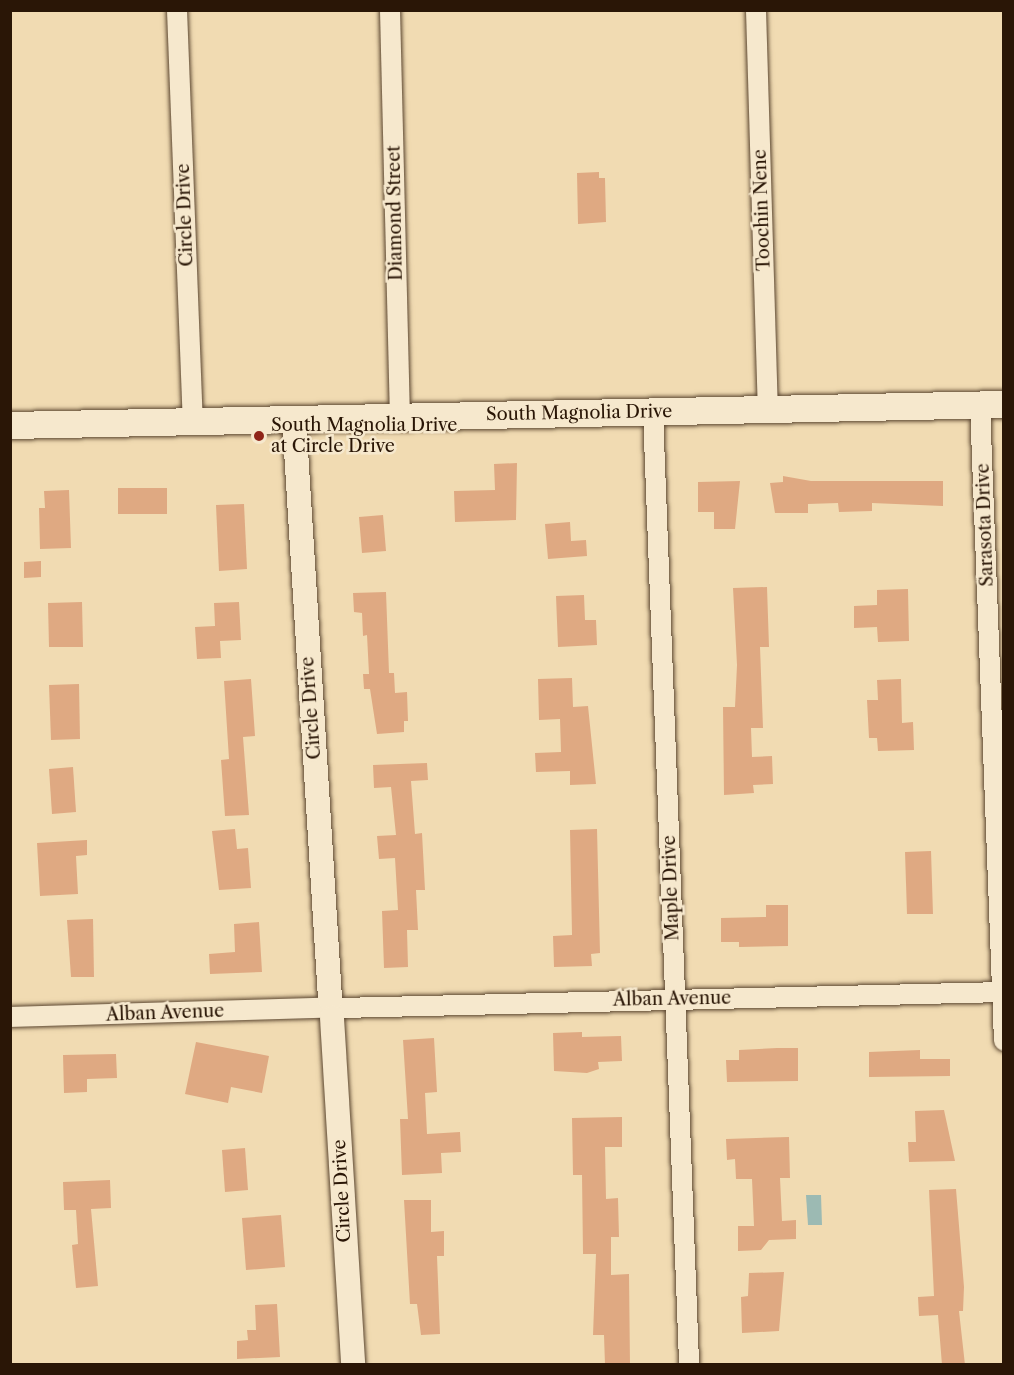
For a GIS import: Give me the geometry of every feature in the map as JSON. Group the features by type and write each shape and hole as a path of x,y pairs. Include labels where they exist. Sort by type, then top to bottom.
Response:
{"main road":[{"name":"South Magnolia Drive","path":"10,425 992,405"}],"street":[{"name":"Circle Drive","path":"177,10 193,420"},
{"name":"Diamond Street","path":"390,10 400,416"},
{"name":"Toochin Nene","path":"756,10 768,409"},
{"name":"Sarasota Drive","path":"992,405 1004,1041"},
{"name":"Maple Drive","path":"653,412 689,1365"},
{"name":"Circle Drive","path":"294,418 353,1365"},
{"name":"Alban Avenue","path":"10,1017 1003,992"}],"water":[{"path":"806,1195 821,1195 822,1225 808,1225"}],"building":[{"path":"599,172 599,178 605,178 606,222 578,224 577,173"},
{"path":"517,463 516,520 455,522 454,491 495,490 494,464"},
{"path":"783,476 811,481 943,481 943,506 872,503 872,511 839,512 838,503 808,504 808,513 775,513 770,483 783,482"},
{"path":"740,481 735,529 714,529 714,512 698,512 698,482"},
{"path":"118,488 167,488 167,514 118,514"},
{"path":"69,490 71,548 40,549 39,508 45,508 44,491"},
{"path":"244,504 247,569 219,571 216,505"},
{"path":"383,515 386,551 362,553 359,517"},
{"path":"570,522 571,541 586,540 587,556 548,559 545,524"},
{"path":"41,561 41,577 24,578 24,562"},
{"path":"767,587 769,647 760,647 763,728 751,728 752,757 772,756 773,784 753,785 754,793 724,795 723,707 735,707 737,665 733,588"},
{"path":"908,589 909,641 878,642 877,627 854,628 854,606 877,605 877,590"},
{"path":"386,592 389,673 394,673 395,693 407,692 408,721 404,721 404,732 377,734 370,689 364,689 363,674 369,674 367,635 363,636 362,613 354,612 353,593"},
{"path":"584,595 585,620 596,620 597,645 558,647 556,596"},
{"path":"82,602 83,647 49,647 48,603"},
{"path":"239,602 241,640 220,641 221,658 197,659 195,627 215,626 214,603"},
{"path":"572,678 573,707 588,706 596,784 570,785 570,771 536,772 535,753 561,752 560,719 539,720 538,679"},
{"path":"251,679 255,736 243,737 249,815 225,816 221,760 229,759 224,681"},
{"path":"901,679 902,723 913,722 914,750 878,751 877,738 869,738 867,700 878,700 877,680"},
{"path":"79,684 80,739 51,740 49,685"},
{"path":"427,763 428,780 411,781 415,834 422,833 425,890 416,890 418,930 407,930 408,967 384,968 382,911 398,910 395,858 379,859 377,836 396,835 391,787 374,788 373,765"},
{"path":"73,767 76,812 52,814 49,769"},
{"path":"235,829 237,849 248,848 251,888 219,890 212,831"},
{"path":"597,829 600,953 591,954 592,966 554,967 553,936 572,935 570,830"},
{"path":"87,840 87,855 76,856 78,894 40,896 37,843"},
{"path":"931,851 933,914 907,914 905,852"},
{"path":"766,905 788,905 788,946 739,947 739,942 721,942 721,918 766,917"},
{"path":"93,919 94,977 71,977 67,920"},
{"path":"259,922 262,972 210,974 209,954 235,952 234,924"},
{"path":"582,1032 582,1037 621,1036 622,1061 598,1062 599,1069 587,1073 554,1071 553,1033"},
{"path":"434,1038 437,1092 425,1093 427,1134 460,1132 461,1152 441,1153 442,1173 402,1175 400,1119 408,1119 403,1040"},
{"path":"196,1042 269,1056 262,1093 231,1087 228,1103 185,1094"},
{"path":"798,1048 798,1081 727,1082 726,1060 739,1060 739,1050"},
{"path":"920,1050 920,1059 950,1059 950,1076 869,1077 869,1052"},
{"path":"116,1054 117,1078 87,1079 87,1092 64,1093 63,1055"},
{"path":"944,1110 955,1161 909,1162 908,1142 916,1142 915,1111"},
{"path":"622,1117 622,1147 605,1147 606,1199 618,1198 619,1237 611,1237 611,1275 629,1274 630,1365 605,1365 604,1335 593,1335 596,1254 583,1254 582,1175 573,1175 572,1118"},
{"path":"789,1137 790,1178 780,1178 782,1221 796,1220 796,1239 769,1240 761,1250 738,1251 738,1226 754,1226 752,1179 736,1179 735,1159 727,1160 726,1139"},
{"path":"245,1148 248,1190 225,1192 222,1150"},
{"path":"110,1180 111,1208 91,1209 98,1286 76,1288 72,1245 78,1244 76,1210 64,1210 63,1182"},
{"path":"956,1189 964,1287 963,1311 959,1311 965,1365 942,1365 938,1315 919,1316 918,1297 934,1296 929,1190"},
{"path":"404,1200 431,1200 431,1232 444,1231 444,1256 437,1256 440,1334 421,1335 417,1304 410,1304"},
{"path":"281,1215 285,1267 246,1270 242,1218"},
{"path":"784,1272 779,1331 742,1333 741,1297 748,1296 749,1273"},
{"path":"277,1304 280,1357 237,1359 237,1341 248,1340 247,1330 256,1330 255,1305"}],"place":[{"name":"South Magnolia Drive at Circle Drive","path":"259,436"}]}
